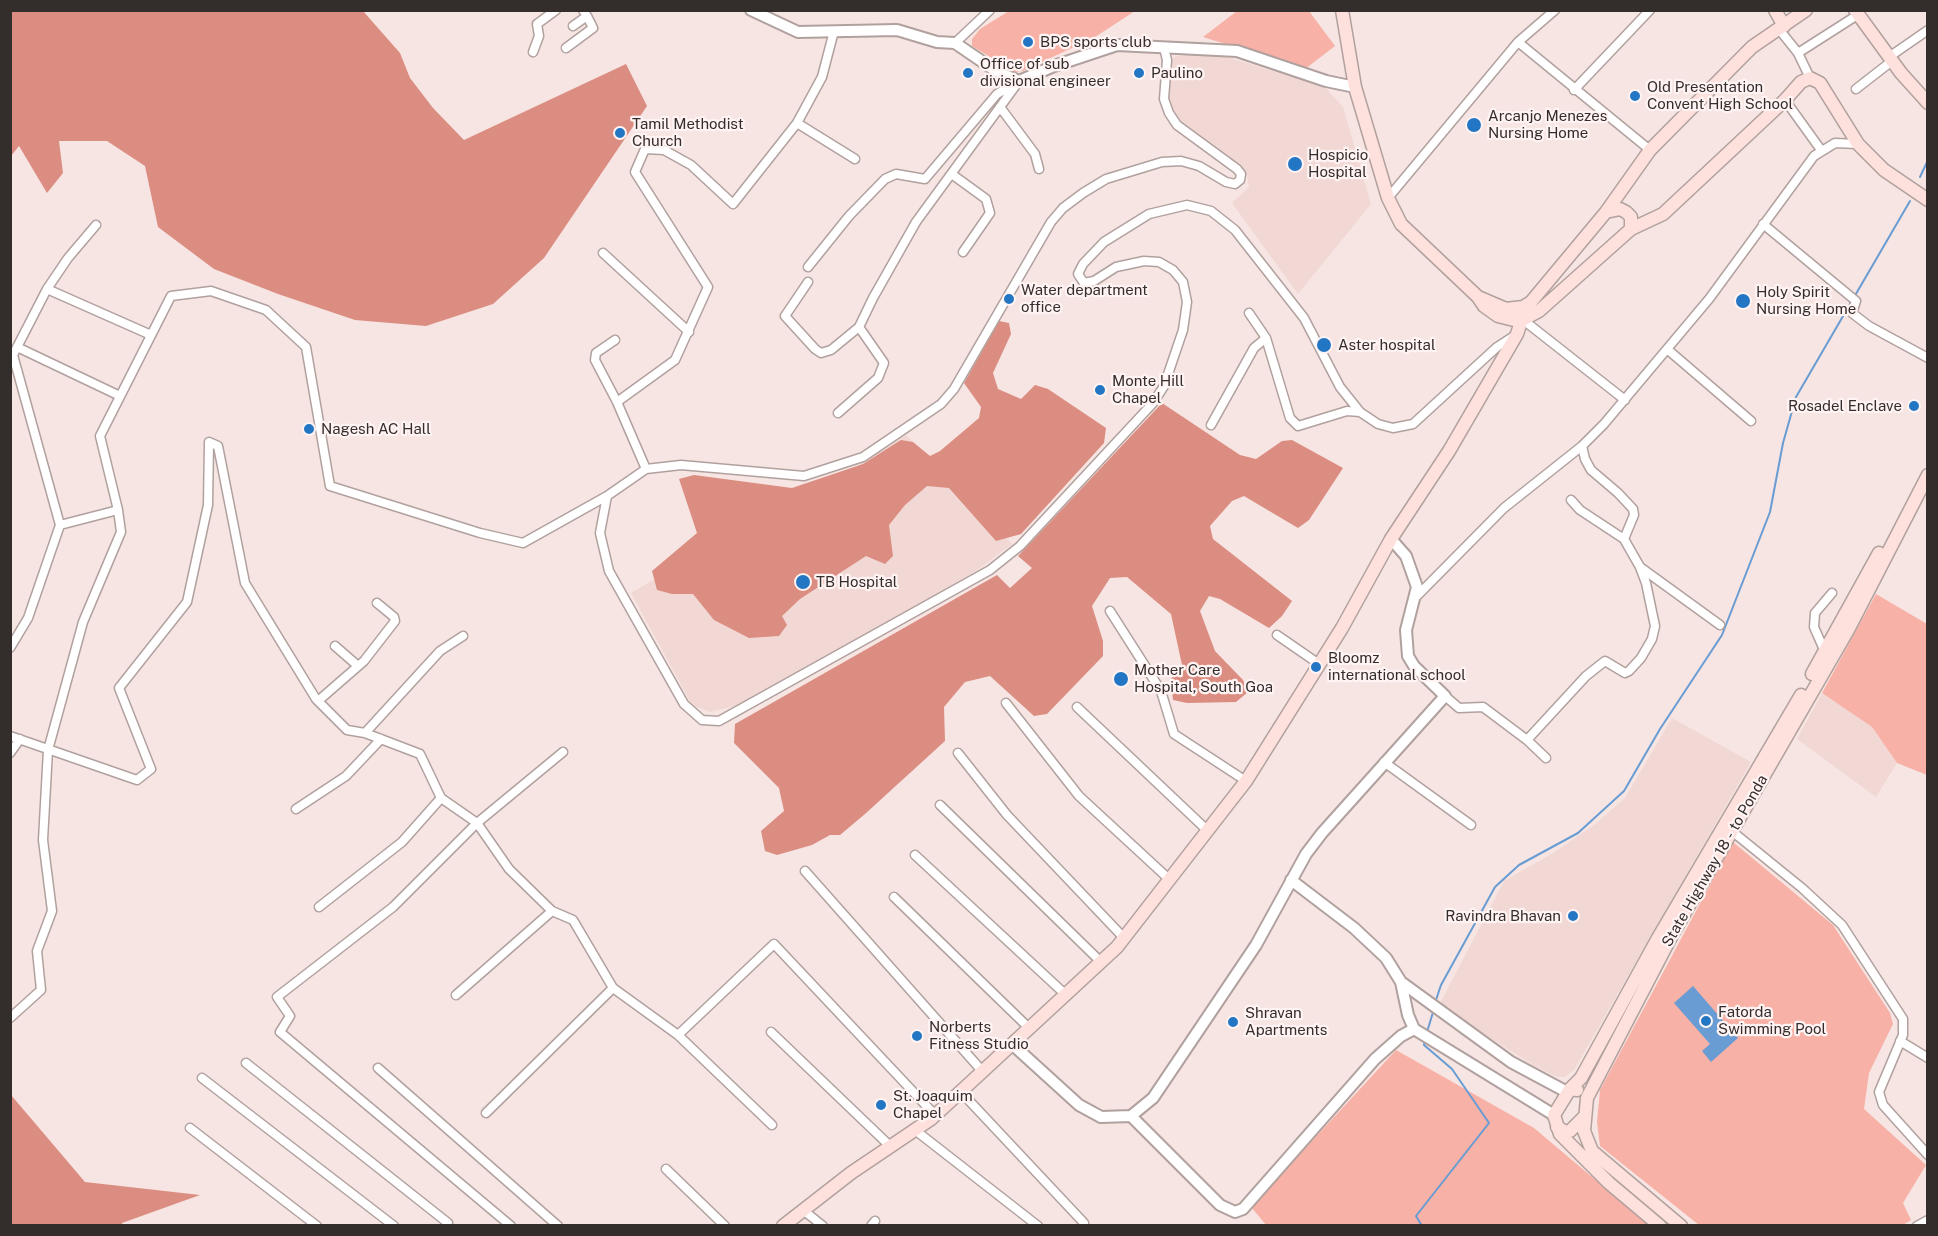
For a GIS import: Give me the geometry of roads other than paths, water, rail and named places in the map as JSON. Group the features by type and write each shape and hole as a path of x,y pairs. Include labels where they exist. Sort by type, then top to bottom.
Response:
{"main road":[{"path":"1342,10 1355,87 1388,198 1401,224 1478,297 1484,306 1498,316 1522,319 1539,311 1631,229 1663,214 1785,100 1801,82 1810,78 1820,83 1858,144 1884,170 1928,200"},
{"path":"1775,10 1783,29"},
{"path":"1478,297 1506,309 1523,307 1531,302 1606,212 1650,150 1752,47 1783,29 1806,10"},
{"path":"1857,12 1891,59 1928,103"},
{"path":"1606,212 1620,209 1626,212 1631,217 1631,229"},
{"path":"783,1226 935,1115 1013,1045 1124,938 1246,781 1342,628 1391,538 1449,451 1516,334 1522,319"},
{"name":"State Highway 18 - to Ponda","path":"1681,1226 1592,1151 1584,1131 1587,1098 1728,828 1928,462"},
{"name":"State Highway 18 - to Ponda","path":"1555,1121 1568,1090 1586,1070 1728,828 1848,630 1928,475"},
{"path":"1568,1090 1581,1092 1587,1098"},
{"path":"1555,1121 1566,1132 1570,1131 1585,1116"},
{"path":"1555,1121 1560,1134 1609,1184 1660,1226"}],"street":[{"path":"533,52 539,36 537,24 556,10"},
{"path":"751,10 798,32 897,30 937,42 955,43 996,71 1019,81"},
{"path":"955,43 990,10"},
{"path":"1574,90 1650,10"},
{"path":"1388,198 1518,42 1554,11"},
{"path":"1798,53 1857,12"},
{"path":"566,48 593,28 585,13 573,26"},
{"path":"1783,29 1810,78"},
{"path":"1856,89 1928,30"},
{"path":"617,402 675,360 708,287 635,171 645,148 664,150 691,165 734,204 797,123 822,77 834,31"},
{"path":"1518,42 1650,150"},
{"path":"808,267 849,216 885,179 896,174 925,179 997,94 1019,81 1054,66 1117,45 1237,51 1326,81 1355,87"},
{"path":"10,1018 41,990 37,951 52,911 43,840 48,750 83,622 121,532 118,510 99,436 171,296 211,291 266,310 306,347 330,486 480,533 523,543 607,496 646,469 681,465 804,476 863,457 941,404 954,389 1051,222 1063,208 1083,193 1106,179 1162,162 1181,161 1199,166 1226,182 1235,184 1240,180 1242,174 1237,169 1177,125 1169,112 1164,99 1167,60 1164,48"},
{"path":"808,282 785,316 821,353 831,350 859,327 916,222 953,175 970,146 1019,81"},
{"path":"1785,100 1821,150"},
{"path":"1000,107 1035,154 1039,169"},
{"path":"797,123 855,159"},
{"path":"1416,597 1504,508 1582,446 1625,400 1709,299 1801,172 1821,150 1835,143 1858,144"},
{"path":"953,175 986,199 990,213 963,252"},
{"path":"607,496 600,533 609,571 684,704 702,720 719,721 990,570 1020,546 1153,404 1164,386 1183,330 1187,302 1183,282 1173,270 1160,262 1144,261 1116,267 1094,281 1084,283 1078,274 1083,264 1104,242 1149,214 1187,205 1210,211 1235,230 1304,318 1340,387 1360,412 1378,424 1393,428 1413,424 1473,372 1497,347 1516,334"},
{"path":"1763,224 1856,301 1852,313 1869,326 1928,358"},
{"path":"10,648 28,618 60,525 13,355 47,289 68,258 96,225"},
{"path":"603,253 689,332"},
{"path":"47,289 151,335"},
{"path":"1249,313 1266,338 1290,418 1298,426 1347,411 1360,412"},
{"path":"1522,319 1625,400"},
{"path":"838,413 878,378 884,363 859,327"},
{"path":"1211,425 1254,348 1266,338"},
{"path":"615,340 596,353 595,360 617,402 646,469"},
{"path":"17,347 120,396"},
{"path":"1667,348 1751,421"},
{"path":"10,736 137,780 151,769 119,688 187,602 208,505 209,442 218,446 223,461 245,583 318,701 347,730 365,733 420,754 441,798 477,823 509,869 552,911 573,920 613,988 678,1035 772,1125"},
{"path":"1582,446 1591,470 1618,492 1633,509 1634,515 1624,539"},
{"path":"1527,741 1569,692 1599,666 1609,662 1625,673 1641,658 1652,639 1655,626 1640,567 1624,539 1580,510 1571,500"},
{"path":"60,525 118,510"},
{"path":"1391,538 1412,567 1417,587 1406,630 1408,656 1414,666 1460,708 1483,707 1546,758"},
{"path":"1640,567 1720,625"},
{"path":"1825,652 1814,627 1815,613 1832,593"},
{"path":"318,701 358,666 394,621 394,616 377,603"},
{"path":"1110,611 1161,691 1174,734 1246,781"},
{"path":"1277,635 1319,664"},
{"path":"365,733 440,651 463,636"},
{"path":"335,646 358,666"},
{"path":"1013,1045 1060,1090 1091,1113 1111,1118 1131,1116 1153,1098 1197,1035 1256,945 1291,880 1322,833 1445,696"},
{"path":"1006,703 1079,796 1170,880"},
{"path":"1077,707 1208,831"},
{"path":"10,753 20,739"},
{"path":"296,809 346,776 381,739"},
{"path":"511,1226 280,1032 290,1016 277,997 393,907 477,823 563,753"},
{"path":"958,753 1007,815 1124,938"},
{"path":"1384,762 1471,825"},
{"path":"319,907 402,842 441,798"},
{"path":"940,805 1101,962"},
{"path":"1728,828 1802,888 1842,926 1903,1019 1903,1035 1879,1092 1883,1105 1928,1155"},
{"path":"915,855 1066,995"},
{"path":"805,871 983,1072"},
{"path":"1291,880 1370,941 1386,958 1401,982 1408,1015 1418,1031 1555,1121"},
{"path":"894,897 1030,1029"},
{"path":"456,995 552,911"},
{"path":"678,1035 774,944 935,1115"},
{"path":"1401,982 1511,1062 1568,1090"},
{"path":"486,1113 613,988"},
{"path":"1131,1116 1220,1205 1235,1212 1243,1209 1374,1059 1401,1036 1418,1031"},
{"path":"771,1032 891,1146"},
{"path":"1900,1041 1928,1058"},
{"path":"246,1063 448,1222 447,1226"},
{"path":"378,1068 558,1226"},
{"path":"202,1078 393,1226"},
{"path":"961,1092 1084,1223"},
{"path":"190,1128 317,1226"},
{"path":"915,1130 1038,1226"},
{"path":"666,1169 725,1226"},
{"path":"804,1210 823,1226"},
{"path":"1917,1226 1928,1220"}],"water":[{"name":"Fatorda Swimming Pool","path":"1693,986 1738,1038 1711,1062 1702,1051 1710,1044 1674,1003"}],"waterway":[{"path":"1920,177 1928,160"},
{"path":"1435,1003 1441,985 1495,887 1519,865 1578,833 1624,791 1660,729 1722,635 1770,512 1783,443 1796,397 1910,201"},
{"path":"1427,1032 1434,1009"},
{"path":"1422,1226 1416,1216 1489,1123 1452,1069 1424,1045 1425,1040"}],"place":[{"name":"BPS sports club","path":"1028,42"},
{"name":"Office of sub divisional engineer","path":"968,73"},
{"name":"Paulino","path":"1139,73"},
{"name":"Old Presentation Convent High School","path":"1635,96"},
{"name":"Arcanjo Menezes Nursing Home","path":"1474,125"},
{"name":"Tamil Methodist Church","path":"620,133"},
{"name":"Hospicio Hospital","path":"1295,164"},
{"name":"Water department office","path":"1009,299"},
{"name":"Holy Spirit Nursing Home","path":"1743,301"},
{"name":"Aster hospital","path":"1324,345"},
{"name":"Monte Hill Chapel","path":"1100,390"},
{"name":"Rosadel Enclave","path":"1914,406"},
{"name":"Nagesh AC Hall","path":"309,429"},
{"name":"TB Hospital","path":"803,582"},
{"name":"Bloomz international school","path":"1316,667"},
{"name":"Mother Care Hospital, South Goa","path":"1121,679"},
{"name":"Ravindra Bhavan","path":"1573,916"},
{"name":"Fatorda Swimming Pool","path":"1706,1021"},
{"name":"Shravan Apartments","path":"1233,1022"},
{"name":"Norberts Fitness Studio","path":"917,1036"},
{"name":"St. Joaquim Chapel","path":"881,1105"}]}
